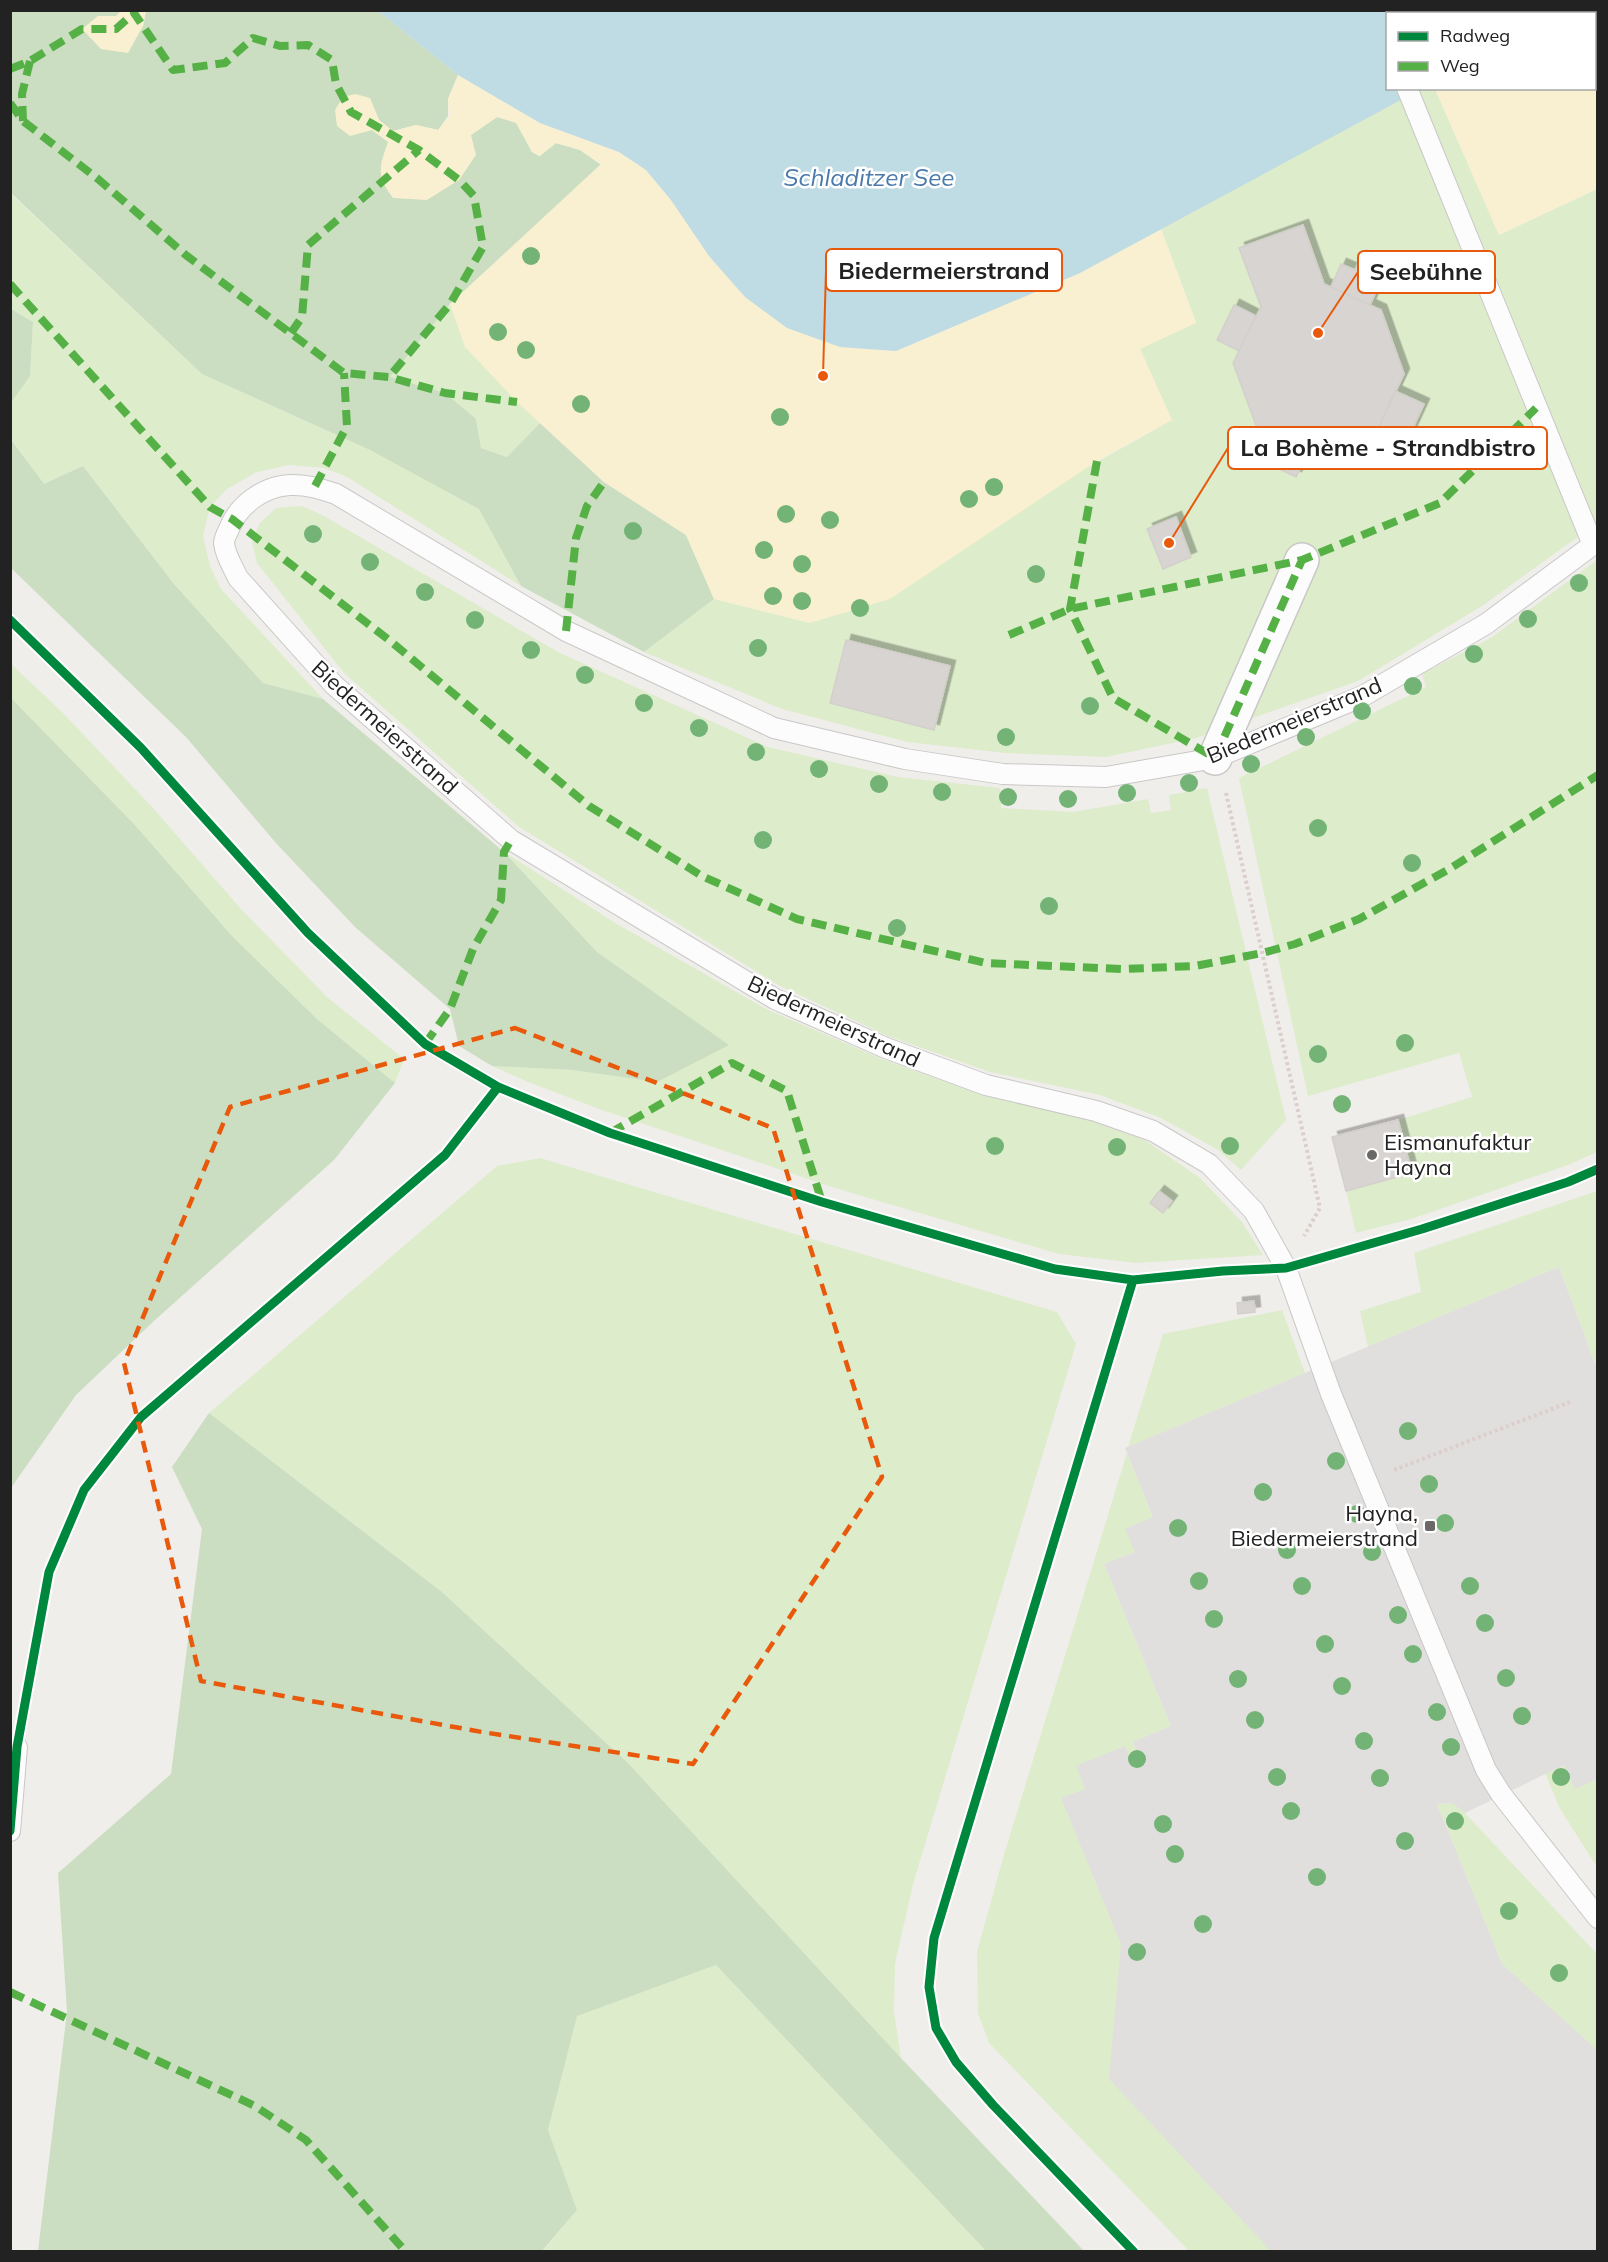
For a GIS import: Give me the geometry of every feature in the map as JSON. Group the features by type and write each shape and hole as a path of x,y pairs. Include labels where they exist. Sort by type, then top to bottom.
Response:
{"street":[{"path":"1215,758 1302,560"}],"lane":[{"path":"1408,90 1595,543"},
{"name":"Biedermeierstrand","path":"1595,543 1486,624 1363,696 1215,758 1106,777 1003,774 905,759 774,728 566,631 336,494 315,486 289,484 267,490 247,502 232,519 224,542 228,558 238,578 334,685 511,840 775,999 886,1048 986,1085 1096,1111 1153,1131 1209,1164 1254,1211 1286,1268 1332,1394 1486,1770 1501,1794 1598,1918"},
{"path":"10,1831 17,1747"}],"path":[{"path":"1226,792 1320,1208 1286,1268"},
{"path":"1368,1481 1570,1402"}],"highlighted area":[{"path":"515,1028 773,1128 882,1477 693,1764 482,1732 201,1681 124,1363 230,1107"}],"green space":[{"path":"10,11 121,11 116,16 97,16 143,26 146,11 378,11 458,75 448,99 448,116 438,130 416,125 393,131 379,120 370,99 372,130 389,142 381,163 471,135 497,117 516,122 532,152 539,156 556,143 580,150 601,165 450,304 390,377 445,393 476,419 481,448 507,457 540,423 604,482 686,535 714,599 644,652 521,586 479,509 370,450 202,374 11,193"},
{"path":"1417,90 1435,90 1499,235 1597,189 1597,520 1579,536 1482,606 1358,681 1196,738 1106,757 1005,753 907,742 782,709 644,652 714,599 810,623 1172,420 1140,349 1196,322 1161,229"},
{"path":"10,193 202,374 370,450 480,509 521,586 347,477 324,468 289,465 257,472 227,489 210,507 203,536 210,566 221,589 323,699 263,683 174,584 83,466 44,485 11,438 11,403 30,376 33,322 11,309"},
{"path":"450,304 465,347 540,423 507,457 481,448 476,419 389,377"},
{"path":"11,309 33,322 30,376 11,403"},
{"path":"10,438 44,484 83,466 174,584 263,683 323,699 504,852 597,952 729,1045 657,1082 573,1070 492,1066 459,1046 450,1009 355,927 275,842 186,737 11,568"},
{"path":"302,506 324,516 558,652 768,747 898,777 1000,788 1001,808 1073,812 1148,799 1151,813 1171,810 1169,795 1207,788 1286,1120 1241,1170 1218,1150 1161,1118 1100,1095 990,1072 888,1036 780,986 519,827 344,673 257,563 252,543 259,524 276,508"},
{"path":"1597,560 1597,1152 1568,1165 1411,1219 1356,1233 1346,1191 1411,1173 1398,1120 1472,1097 1459,1053 1308,1096 1239,778 1426,687 1422,674 1492,637"},
{"path":"10,663 62,712 153,808 241,909 327,997 404,1059 395,1083 317,1019 233,937 134,824 11,698"},
{"path":"11,698 134,824 233,937 317,1019 395,1083 334,1160 155,1320 76,1395 11,1488"},
{"path":"504,852 617,924 766,1009 882,1059 982,1095 1096,1121 1146,1141 1199,1177 1242,1222 1263,1255 1136,1263 1059,1254 835,1188 602,1110 492,1066 573,1070 728,1045 597,952"},
{"path":"540,1158 1057,1312 1076,1344 913,1884 895,1964 894,2011 901,2058 628,1763 442,1592 209,1413 497,1166"},
{"path":"1597,1191 1597,1369 1559,1267 1368,1347 1360,1311 1421,1292 1414,1253"},
{"path":"1282,1310 1305,1373 1128,1447 1163,1334"},
{"path":"209,1413 442,1592 628,1763 901,2058 1084,2251 986,2251 716,1965 577,2016 548,2130 577,2210 542,2251 38,2251 67,2012 58,1873 171,1774 202,1529 172,1467"},
{"path":"1127,1453 1153,1517 1135,1552 1104,1564 1171,1726 1133,1742 1142,1765 1134,1768 1077,1766 1086,1789 1502,1964 1437,1804 1453,1803 1465,1813 1597,1954 1597,2251 1189,2251 989,2043 978,2013 977,1952 1003,1858"},
{"path":"1564,1764 1575,1788 1597,1779 1597,1867 1559,1807 1545,1773"},
{"path":"716,1965 986,2251 542,2252 577,2210 548,2130 577,2015"}],"sand":[{"path":"1527,10 1597,11 1597,189 1499,235 1435,90 1596,90 1596,12 1524,12"},
{"path":"121,11 146,11 143,26 128,53 101,49 82,29 98,16 116,16"},
{"path":"458,75 540,123 619,152 646,170 671,200 709,256 745,297 840,347 896,351 1080,273 1161,229 1196,323 1140,349 1172,420 1097,461 890,599 810,623 714,599 686,535 604,482 517,402 465,347 450,304 601,164 580,150 556,143 540,156 532,152 516,123 497,117 471,135 476,155 459,180 427,200 393,198 384,183 381,171 388,142 372,130 350,136 337,126 335,110 343,97 355,94 370,98 379,120 393,131 416,125 438,130 449,117 448,99"}],"shaded area":[{"path":"1559,1267 1597,1369 1597,1779 1575,1789 1564,1765 1465,1813 1452,1803 1437,1804 1502,1964 1597,2050 1597,2251 1271,2251 1109,2079 1121,1944 1061,1798 1085,1789 1076,1766 1125,1746 1134,1768 1142,1765 1133,1742 1171,1726 1104,1564 1135,1552 1125,1529 1153,1517 1125,1448"}],"water":[{"name":"Schladitzer See","path":"378,11 1527,11 1386,12 1386,90 1418,90 1080,273 896,351 840,347 787,328 745,297 709,256 671,200 646,170 619,152 540,123 458,75"}],"building":[{"path":"1303,225 1324,284 1381,310 1404,374 1377,431 1315,455 1257,428 1233,363 1261,307 1239,248"},
{"path":"1361,256 1382,265 1375,281 1380,282 1370,305 1331,287 1341,264 1355,270"},
{"path":"1234,305 1256,316 1239,351 1217,340"},
{"path":"1395,391 1424,404 1407,441 1378,428"},
{"path":"1272,435 1308,452 1296,477 1260,460"},
{"path":"1176,517 1191,557 1163,569 1147,529"},
{"path":"846,640 950,666 934,730 830,703"},
{"name":"Eismanufaktur Hayna","path":"1398,1120 1412,1173 1346,1191 1332,1137"},
{"path":"1159,1191 1172,1201 1163,1213 1150,1203"},
{"path":"1254,1301 1255,1312 1238,1314 1237,1303"}],"marked path":[{"path":"135,10 134,13 173,70 225,63 253,38 280,46 308,45 332,60 336,84 351,112 419,150 459,180 474,196 483,247 450,304 389,377"},
{"path":"10,69 30,61 82,29 116,29 134,13"},
{"path":"23,121 22,94 30,61"},
{"path":"10,103 23,121 98,179 187,256 344,373 389,377 445,393 517,402"},
{"path":"291,333 302,317 308,245 419,150"},
{"path":"10,284 210,507 232,519 389,640 589,806 702,876 797,919 986,963 1123,969 1195,966 1295,944 1359,919 1451,868 1598,775"},
{"path":"315,486 347,426 344,373"},
{"path":"1009,635 1070,609 1302,560 1440,503 1536,408"},
{"path":"1097,461 1070,609 1113,698 1215,758 1302,560"},
{"path":"566,631 576,538 587,506 604,482"},
{"path":"425,1044 450,1009 473,949 501,900 504,852 511,840"},
{"path":"610,1133 732,1063 787,1091 822,1202"},
{"path":"10,1992 255,2106 306,2140 406,2252"}],"cycle path":[{"path":"10,620 141,748 308,933 425,1044 498,1087 610,1133 822,1202 1055,1269 1133,1280 1223,1271 1286,1268 1422,1229 1568,1182 1598,1169"},
{"path":"10,1831 17,1747 49,1572 84,1490 141,1417 445,1155 498,1087"},
{"path":"1133,1280 934,1938 929,1987 936,2028 956,2062 993,2105 1134,2252"}],"place":[{"name":"Seebühne","path":"1318,333"},
{"name":"Biedermeierstrand","path":"823,376"},
{"name":"La Bohème - Strandbistro","path":"1169,543"},
{"name":"Eismanufaktur Hayna","path":"1372,1155"},
{"name":"Hayna, Biedermeierstrand","path":"1430,1526"}]}
